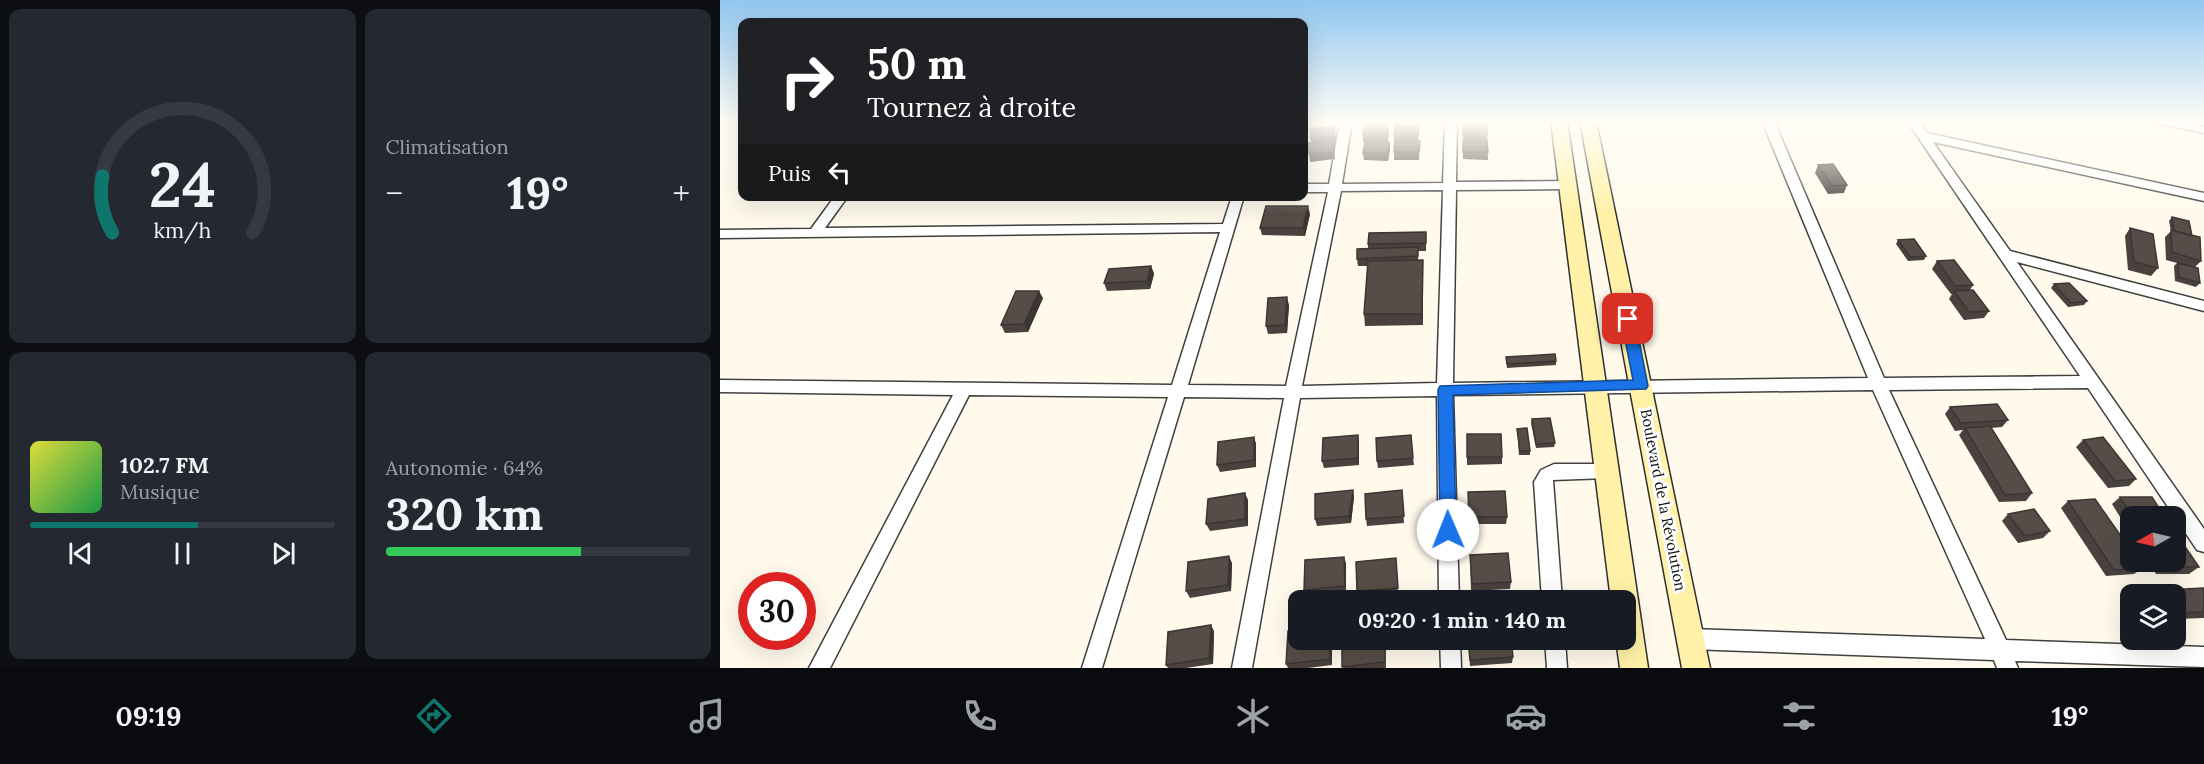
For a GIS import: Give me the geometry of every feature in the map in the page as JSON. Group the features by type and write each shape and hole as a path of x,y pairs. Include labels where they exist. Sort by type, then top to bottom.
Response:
{"main road":[{"path":"1563,152 1624,590"},
{"name":"Boulevard de la Révolution","path":"1594,152 1696,668"},
{"path":"1632,650 1634,668"}],"street":[{"path":"1242,668 1293,392 1341,152"},
{"path":"1449,590 1445,390 1451,152"},
{"path":"1781,152 1879,385 2004,659"},
{"path":"1934,152 2204,544"},
{"path":"1998,152 2204,197"},
{"path":"1308,188 1568,185"},
{"path":"815,233 838,201"},
{"path":"1092,668 1236,201"},
{"path":"720,234 1228,228"},
{"path":"2004,254 2204,306"},
{"path":"720,387 965,387 1293,392 1594,386 2092,382"},
{"path":"819,668 965,387"},
{"path":"1551,590 1543,482 1547,475 1554,471 1607,471"},
{"path":"1690,639 2004,659 2204,657"},
{"path":"1450,650 1451,668"},
{"path":"1556,650 1557,668"}],"building":[{"path":"1833,164 1847,185 1832,186 1818,165"},
{"path":"1266,206 1308,206 1303,228 1260,228"},
{"path":"2172,217 2189,221 2192,236 2174,231"},
{"path":"2130,228 2153,234 2158,268 2134,262"},
{"path":"2171,230 2200,237 2201,261 2172,252"},
{"path":"1426,232 1426,243 1368,244 1369,233"},
{"path":"1914,239 1926,256 1910,257 1898,240"},
{"path":"1418,247 1418,256 1357,259 1357,249"},
{"path":"1423,260 1422,314 1364,314 1368,261"},
{"path":"1954,260 1973,285 1955,286 1937,261"},
{"path":"2178,263 2198,268 2200,283 2179,277"},
{"path":"1151,266 1147,281 1104,283 1109,269"},
{"path":"2069,283 2087,301 2071,303 2054,284"},
{"path":"1973,290 1989,311 1969,312 1954,291"},
{"path":"1016,291 1039,291 1024,324 1001,325"},
{"path":"1287,297 1285,325 1266,326 1268,298"},
{"path":"1555,354 1556,361 1507,364 1506,357"},
{"path":"1997,404 2008,420 1961,423 1950,407"},
{"path":"1550,418 1555,443 1536,444 1532,419"},
{"path":"1990,426 2032,493 2005,495 1965,428"},
{"path":"1527,428 1530,451 1520,451 1517,429"},
{"path":"1467,434 1501,434 1502,457 1467,457"},
{"path":"1358,435 1358,458 1322,461 1323,438"},
{"path":"1411,435 1413,458 1377,461 1376,438"},
{"path":"1254,437 1254,460 1217,465 1218,442"},
{"path":"2103,437 2136,479 2115,481 2083,440"},
{"path":"1353,490 1349,516 1315,519 1315,494"},
{"path":"1402,490 1404,516 1366,519 1365,494"},
{"path":"1505,491 1507,517 1469,517 1468,492"},
{"path":"1245,493 1245,519 1206,524 1208,499"},
{"path":"2120,497 2152,497 2158,506 2126,506"},
{"path":"2095,499 2120,535 2120,570 2114,570 2068,501"},
{"path":"2034,509 2050,531 2025,536 2008,514"},
{"path":"2186,548 2199,567 2186,567"},
{"path":"1508,553 1511,582 1472,584 1470,555"},
{"path":"1229,556 1228,585 1186,591 1188,562"},
{"path":"1344,557 1345,586 1304,590 1305,560"},
{"path":"1396,558 1398,588 1357,590 1356,562"},
{"path":"2204,588 2204,612 2186,613 2186,589"},
{"path":"1211,625 1209,658 1166,665 1168,632"},
{"path":"1288,631 1288,650 1330,650 1330,659 1286,664"},
{"path":"1342,650 1385,650 1385,662 1342,667"},
{"path":"1469,650 1512,650 1513,657 1470,660"}],"route":[{"path":"1448,530 1445,390 1641,386 1628,319"}]}
